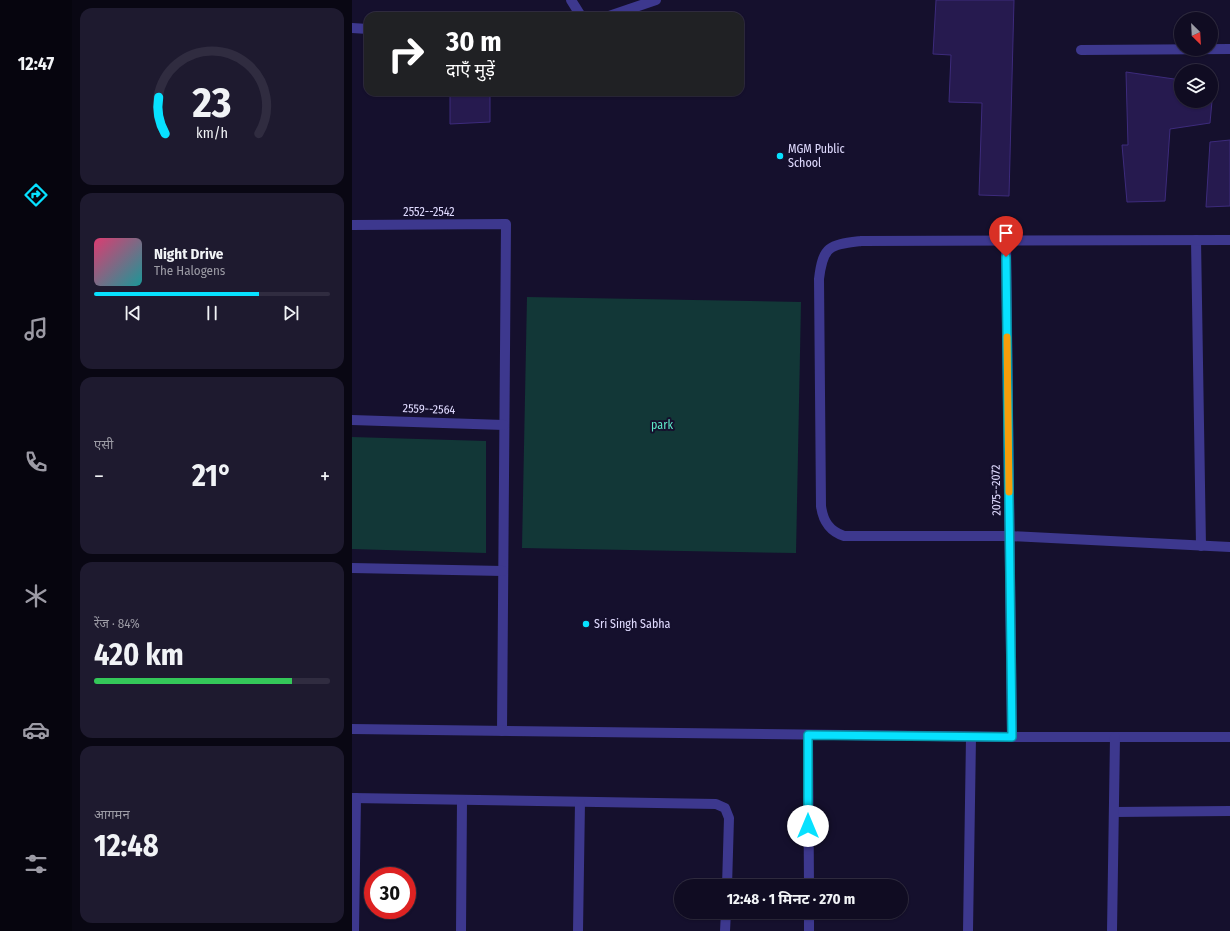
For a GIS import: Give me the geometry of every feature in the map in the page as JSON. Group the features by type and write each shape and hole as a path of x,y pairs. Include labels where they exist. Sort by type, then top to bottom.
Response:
{"street":[{"path":"571,0 578,12"},
{"path":"621,12 656,0"},
{"path":"352,28 364,28"},
{"path":"1081,50 1230,49"},
{"name":"2552--2542","path":"352,225 506,224 504,425"},
{"path":"1196,240 1201,546"},
{"path":"1230,240 1006,242 861,241 839,244 830,248 821,259 820,278 821,490 823,518 835,533 844,536 1009,536 1230,547"},
{"name":"2075--2072","path":"1006,242 1012,737"},
{"name":"2559--2564","path":"352,420 504,425"},
{"path":"502,731 504,425"},
{"path":"352,568 503,571"},
{"path":"352,729 971,737 1230,737"},
{"path":"808,735 808,879"},
{"path":"968,931 971,737"},
{"path":"1112,931 1115,737"},
{"path":"354,931 354,798 716,804 725,808 729,818 727,879"},
{"path":"461,931 462,800"},
{"path":"578,931 580,802"},
{"path":"1114,812 1230,811"},
{"path":"725,931 726,919"},
{"path":"809,919 809,931"}],"green space":[{"name":"park","path":"527,297 801,302 796,553 522,548"},
{"path":"352,437 486,441 486,553 352,549"}],"building":[{"path":"936,0 1014,0 1009,196 979,195 982,103 949,102 951,55 933,54"},
{"path":"1126,72 1174,79 1174,108 1211,108 1210,123 1170,129 1165,201 1127,202 1122,145 1128,145"},
{"path":"450,96 490,96 490,122 450,124"},
{"path":"1230,140 1230,206 1206,207 1210,142"}],"slow traffic":[{"path":"1007,337 1009,492"}],"place":[{"name":"MGM Public School","path":"780,156"},
{"name":"Sri Singh Sabha","path":"586,624"}],"route":[{"path":"808,826 808,735 1012,737 1006,257"}]}
